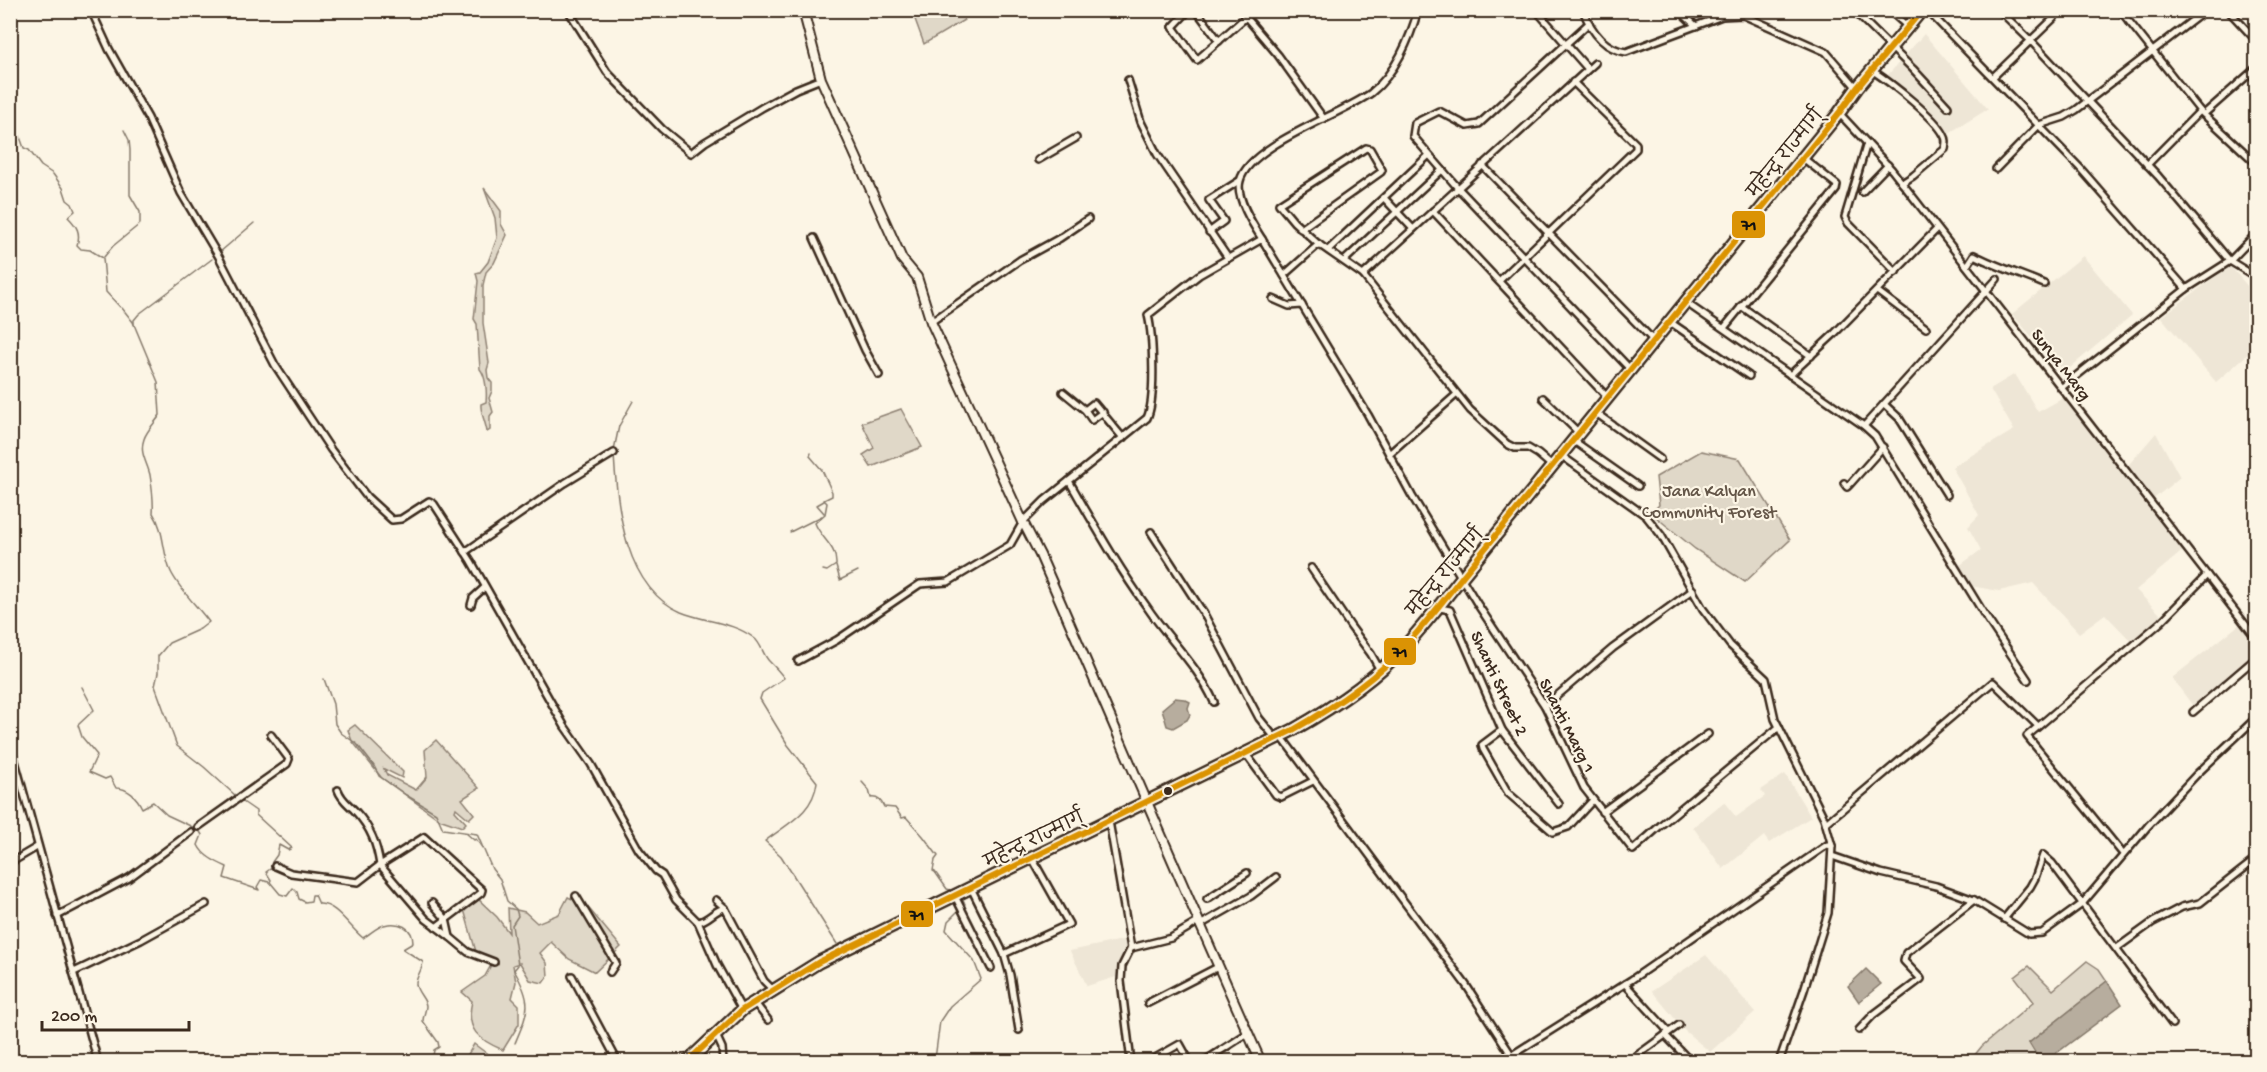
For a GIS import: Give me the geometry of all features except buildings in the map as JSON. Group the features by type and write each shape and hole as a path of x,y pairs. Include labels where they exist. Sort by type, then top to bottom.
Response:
{"highway":[{"name":"महेन्द्र राज्मार्ग्","path":"687,1062 742,1010 819,962 1279,738 1323,714 1380,670 1405,646 1553,467 1857,88 1925,10"}],"street":[{"path":"91,10 109,49 148,118 181,194 219,257 275,365 331,450 367,496 392,520 401,519 429,501 440,514 486,587 565,727 591,764 639,850 662,875 676,900 698,922 717,965 742,1010"},
{"path":"568,10 607,72 662,129 691,153 763,107 796,89 821,79"},
{"path":"802,10 821,79 902,258 917,277 931,322 1040,555 1261,1062"},
{"path":"1189,10 1173,27 1197,60 1246,17"},
{"path":"1196,10 1219,41"},
{"path":"1240,10 1278,55 1324,118"},
{"path":"1209,232 1224,221 1209,200 1239,181 1259,154 1371,92 1389,75 1405,45 1418,10"},
{"path":"1536,10 1588,69"},
{"path":"1583,10 1602,42 1615,50 1626,52 1722,16 1743,15 1826,52 1857,88"},
{"path":"1679,10 1696,26"},
{"path":"1715,10 1722,16"},
{"path":"1853,10 1913,69 1948,108"},
{"path":"1889,10 1909,28"},
{"path":"1925,10 2039,125 2186,289"},
{"path":"1999,10 2147,165 2230,261 2256,276"},
{"path":"1993,77 2054,18 2056,14 2054,10"},
{"path":"2120,10 2202,113 2256,164"},
{"path":"1996,168 2039,125 2064,117 2206,10"},
{"path":"2228,10 2254,38"},
{"path":"1589,23 1479,124 1467,126 1439,111 1415,123 1413,136 1458,188 1631,370"},
{"path":"1363,275 1594,63"},
{"path":"2147,165 2202,113 2256,68"},
{"path":"1873,71 1924,112 1943,132 1946,139 1945,148 1902,183"},
{"path":"1128,80 1141,122 1157,154 1228,258"},
{"path":"1499,281 1637,146 1573,82"},
{"name":"Surya Marg","path":"1839,113 1888,165 2256,638"},
{"path":"1038,160 1076,138"},
{"path":"1867,143 1845,217 1896,272"},
{"path":"1301,229 1381,172 1370,149 1366,148 1279,204 1301,229 1363,275 1470,410 1507,444 1515,448 1528,448 1553,467"},
{"path":"1328,250 1430,155"},
{"path":"1724,328 1836,190 1837,185 1802,158"},
{"path":"1482,165 1654,341"},
{"path":"1862,192 1888,165"},
{"path":"1345,260 1442,170"},
{"name":"Shanti Marg 1","path":"1239,181 1241,198 1249,217 1412,496 1478,605 1545,706 1580,780 1632,849 1635,849 1779,727"},
{"path":"1384,198 1413,229"},
{"path":"1433,211 1608,398"},
{"path":"931,322 1020,260 1060,238 1088,219"},
{"path":"1790,375 1937,229"},
{"path":"2061,388 2186,289 2230,261 2256,234"},
{"path":"814,238 865,350 879,375"},
{"path":"798,661 837,640 920,584 948,582 1010,545 1023,522 1069,481 1147,418 1153,401 1152,331 1148,315 1199,275 1262,239"},
{"path":"1284,275 1319,244"},
{"path":"1967,266 1974,255 2044,284"},
{"path":"1864,426 1997,279"},
{"path":"1877,291 1926,328"},
{"path":"1274,299 1289,306 1302,305"},
{"path":"1685,302 1864,426 1883,447 1965,585 2028,680"},
{"path":"1741,306 1811,356"},
{"path":"1670,322 1749,376"},
{"path":"1063,392 1085,410 1092,420 1103,412"},
{"path":"1389,454 1457,394"},
{"path":"1543,398 1577,437 1638,486"},
{"path":"1085,410 1094,403 1123,438"},
{"path":"1884,404 1899,418 1947,495"},
{"path":"1596,413 1660,459"},
{"path":"1844,483 1847,487 1883,447"},
{"path":"465,552 565,483 614,453"},
{"path":"1562,456 1646,516 1661,535 1703,609 1730,645 1766,679 1770,689 1771,707 1779,727 1826,824 1832,846 1828,913 1779,1062"},
{"path":"1069,481 1113,556 1148,609 1204,678 1214,702"},
{"path":"1151,532 1204,614 1260,718 1313,781 1466,986 1516,1062"},
{"path":"1311,568 1380,670"},
{"path":"2124,854 2028,739 2029,732 2161,622 2207,575"},
{"path":"471,604 473,598 486,587"},
{"path":"1545,706 1613,648 1693,590"},
{"name":"Shanti Street 2","path":"1436,608 1450,610 1502,730 1559,804"},
{"path":"2193,712 2256,658"},
{"path":"1826,824 1993,682 2038,726"},
{"path":"1832,856 1881,873 1936,886 1974,900 2029,934 2036,935 2082,904 2197,774 2256,718"},
{"path":"1502,730 1485,741 1482,745 1483,749 1508,793 1553,832 1568,827 1593,800"},
{"path":"198,827 287,764 289,759 271,735"},
{"path":"1602,812 1708,735"},
{"path":"10,743 98,1062"},
{"path":"1246,753 1276,795 1281,797 1313,781"},
{"path":"338,790 343,802 360,817 377,844 380,865 426,919 468,952 494,962"},
{"path":"1109,821 1131,948 1122,966 1121,981 1131,1062"},
{"path":"57,916 129,878 191,832"},
{"path":"275,866 291,873 358,882 418,839 427,838 482,890 436,927"},
{"path":"1512,1055 1625,984 1827,845 1832,846"},
{"path":"10,863 37,847"},
{"path":"2004,919 2030,887 2043,855 2052,863 2117,948 2172,1024"},
{"path":"1004,954 1069,924 1032,858"},
{"path":"2117,948 2153,922 2182,907 2200,903 2256,859"},
{"path":"1207,900 1247,873"},
{"path":"1131,948 1171,938 1251,896 1276,877"},
{"path":"971,888 1004,954 1010,975 1019,1030"},
{"path":"576,896 616,963 610,972"},
{"path":"955,896 992,968"},
{"path":"716,900 725,908 764,981 773,990"},
{"path":"1858,1030 1873,1015 1921,979 1904,961 1906,954 1974,900"},
{"path":"432,903 446,920 450,937"},
{"path":"74,972 141,940 206,904"},
{"path":"698,922 702,922 725,908"},
{"path":"1149,1003 1218,967"},
{"path":"572,976 618,1062"},
{"path":"1625,984 1691,1062"},
{"path":"754,1001 768,1020"},
{"path":"1628,1062 1679,1025"},
{"path":"1203,1062 1248,1033"},
{"path":"715,1034 722,1048 723,1062"},
{"path":"1148,1062 1180,1044 1190,1062"}],"shaded area":[{"path":"1924,34 1988,109 1949,133 1888,75"},
{"path":"2083,256 2132,315 2064,373 2012,314"},
{"path":"2230,266 2256,296 2256,347 2216,382 2161,317"},
{"path":"2015,374 2038,412 2067,396 2125,469 2156,433 2180,477 2150,502 2186,548 2136,590 2162,616 2132,642 2105,614 2079,633 2033,583 1999,591 1965,585 1959,566 1981,550 1968,527 1979,515 1952,467 2014,430 1990,389"},
{"path":"2240,624 2256,641 2256,655 2193,706 2172,678"},
{"path":"1175,698 1190,702 1188,708 1190,715 1187,720 1173,728 1167,726 1162,709"},
{"path":"1785,774 1811,817 1769,843 1764,836 1723,869 1693,827 1724,802 1736,817 1765,796 1761,790"},
{"path":"1127,939 1127,949 1119,962 1119,976 1087,986 1070,951"},
{"path":"1706,955 1755,1012 1710,1052 1685,1031 1652,991"},
{"path":"1866,969 1881,984 1859,1002 1848,986"},
{"path":"2107,981 2122,1004 2046,1061 2040,1061 2029,1043"}],"green space":[{"path":"912,11 964,11 964,20 924,44"},
{"path":"484,188 501,211 501,224 507,235 494,263 486,272 483,285 483,323 489,363 488,378 492,383 489,398 493,412 490,416 490,430 487,432 481,407 481,404 486,402 486,384 480,369 477,324 474,319 478,281 476,273 480,272 488,262 497,238 495,218"},
{"path":"901,409 922,447 871,467 863,455 874,448 862,423"},
{"name":"Jana Kalyan Community Forest","path":"1701,451 1740,459 1790,540 1745,582 1695,549 1651,513 1659,505 1656,477"},
{"path":"355,725 403,772 402,778 384,769 387,775 416,790 427,777 425,750 436,740 479,788 462,799 474,814 469,819 456,808 455,811 466,823 462,827 439,819 379,776 381,777 352,741 348,730"},
{"path":"568,897 586,905 621,947 595,972 569,959 551,942 540,953 547,963 548,976 543,983 530,980 520,963 513,965 516,982 512,998 519,1005 519,1024 503,1050 494,1046 481,1038 472,1027 470,1011 472,1001 462,992 485,976 491,965 478,959 463,906 478,899 497,917 509,933 508,908 525,912 537,923 559,914"},
{"path":"2087,961 2099,969 2107,981 2029,1043 2040,1061 1976,1061 1974,1056 1982,1046 2034,1002 2015,977 2029,966 2053,990"},
{"path":"474,1044 497,1061 464,1061"}],"waterway":[{"path":"10,120 15,123 24,148 29,150 41,166 53,174 63,188 67,200 75,211 68,217 77,230 79,237 77,245 103,258 106,292 120,307"},
{"path":"104,257 113,246 140,224 140,212 130,195 130,150 129,140 124,130"},
{"path":"220,252 254,223"},
{"path":"134,324 139,314 212,259"},
{"path":"122,308 133,322 158,382 160,415 145,436 142,449 150,475 153,513 160,527 171,572 209,622 200,629 169,643 158,656 155,686 177,746 236,796"},
{"path":"614,450 619,426 633,401"},
{"path":"811,453 810,456 822,470 832,492 832,496 824,500 827,503 825,514 815,523 836,558 836,565 827,571 823,570"},
{"path":"614,455 622,522 636,566 647,585 662,601 681,612 728,625 754,638 784,678 762,693 760,699 788,745 817,782 815,793 805,810 765,841 781,856 837,944"},
{"path":"824,501 817,505 824,513"},
{"path":"790,532 822,516"},
{"path":"836,566 840,580 858,571"},
{"path":"324,679 333,704 335,724 341,733 357,744 379,776 436,813 443,829 477,834 492,869 500,879 507,901 516,909 518,916 512,925 518,965 514,970 524,991 527,1006 515,1043"},
{"path":"82,687 94,710 78,725 82,737 97,755 89,772 105,779 110,777 116,788 132,794 142,808 153,802 167,815 199,830 202,835 198,845 200,849 214,861 227,867 224,878 259,890 257,887 261,880 269,882"},
{"path":"862,782 869,790 871,798 879,800 884,807 895,808 902,818 906,817 923,836 938,856 933,871 947,889 954,891"},
{"path":"240,800 256,811 256,815 292,848 288,850 279,845 277,855 272,862 273,867 266,872 270,882 280,894 287,896 293,888 299,899 305,902 311,901 312,895 315,895 319,904 331,907 363,938 379,927 390,924 404,926 411,933 413,943 403,949 423,962 416,984 426,1003 423,1021 438,1042 439,1047 434,1050 432,1062"},
{"path":"466,833 474,840 476,839 483,849"},
{"path":"962,897 964,906"},
{"path":"927,1062 935,1059 940,1021 950,1006 981,979 974,961 946,930 948,921 960,909"}],"transit line":[{"name":"71","path":"687,1062 742,1010 819,962 1293,730 1339,702 1381,670 1435,611 1922,10"}]}
